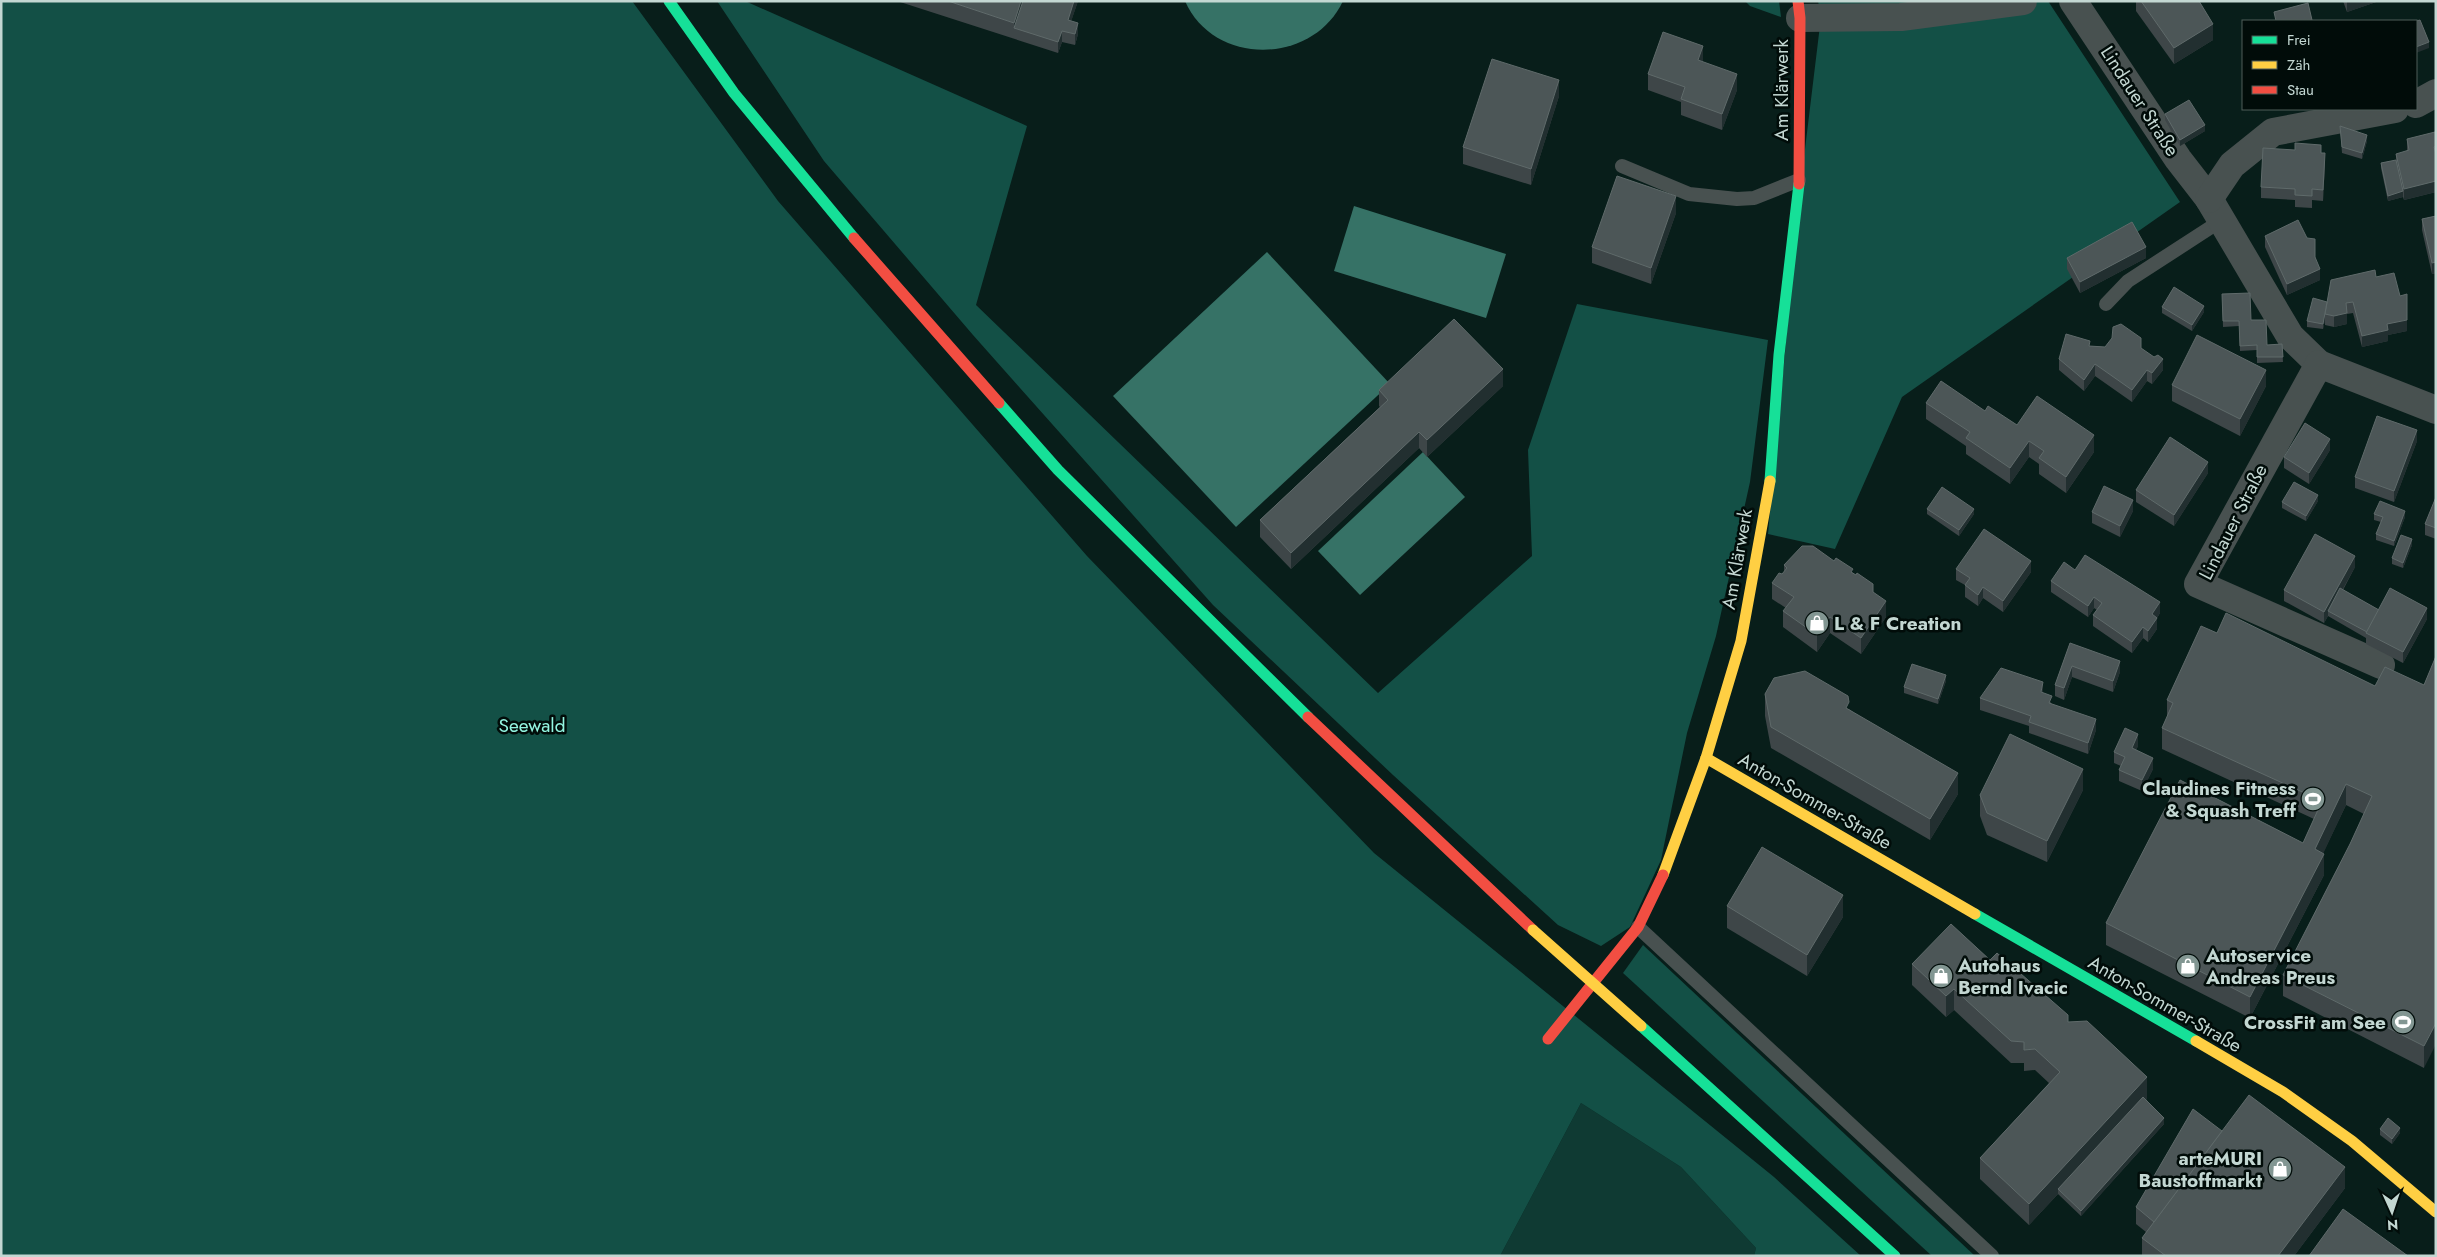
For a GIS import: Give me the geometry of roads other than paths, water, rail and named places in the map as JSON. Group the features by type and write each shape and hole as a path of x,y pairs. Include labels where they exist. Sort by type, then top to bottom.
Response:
{"street":[{"path":"669,1 734,93 824,205 1058,470 1352,760 1533,930 1894,1256"},
{"path":"1799,10 1901,17 2023,1"},
{"name":"Lindauer Straße","path":"2073,1 2178,160 2216,210 2290,336 2319,364 2436,410"},
{"name":"Am Klärwerk","path":"1548,1038 1638,927 1662,877 1706,758 1741,641 1770,480 1779,355 1799,180 1799,10"},
{"path":"2417,103 2436,93"},
{"path":"2216,210 2232,165 2273,132 2390,110"},
{"name":"Lindauer Straße","path":"2319,364 2198,584 2381,665"},
{"name":"Anton-Sommer-Straße","path":"1706,758 2283,1092 2352,1141 2436,1212"}],"lane":[{"path":"1622,166 1690,194 1737,199 1754,198 1799,180"},
{"path":"2106,304 2128,281 2216,210"},
{"path":"1638,927 1992,1256"}],"place":[{"name":"L & F Creation","path":"1817,623"},
{"name":"Claudines Fitness & Squash Treff","path":"2313,799"},
{"name":"Autoservice Andreas Preus","path":"2188,966"},
{"name":"Autohaus Bernd Ivacic","path":"1941,976"},
{"name":"CrossFit am See","path":"2403,1022"},
{"name":"arteMURI Baustoffmarkt","path":"2280,1169"}],"park label":[{"name":"Seewald","path":"532,725"}]}
